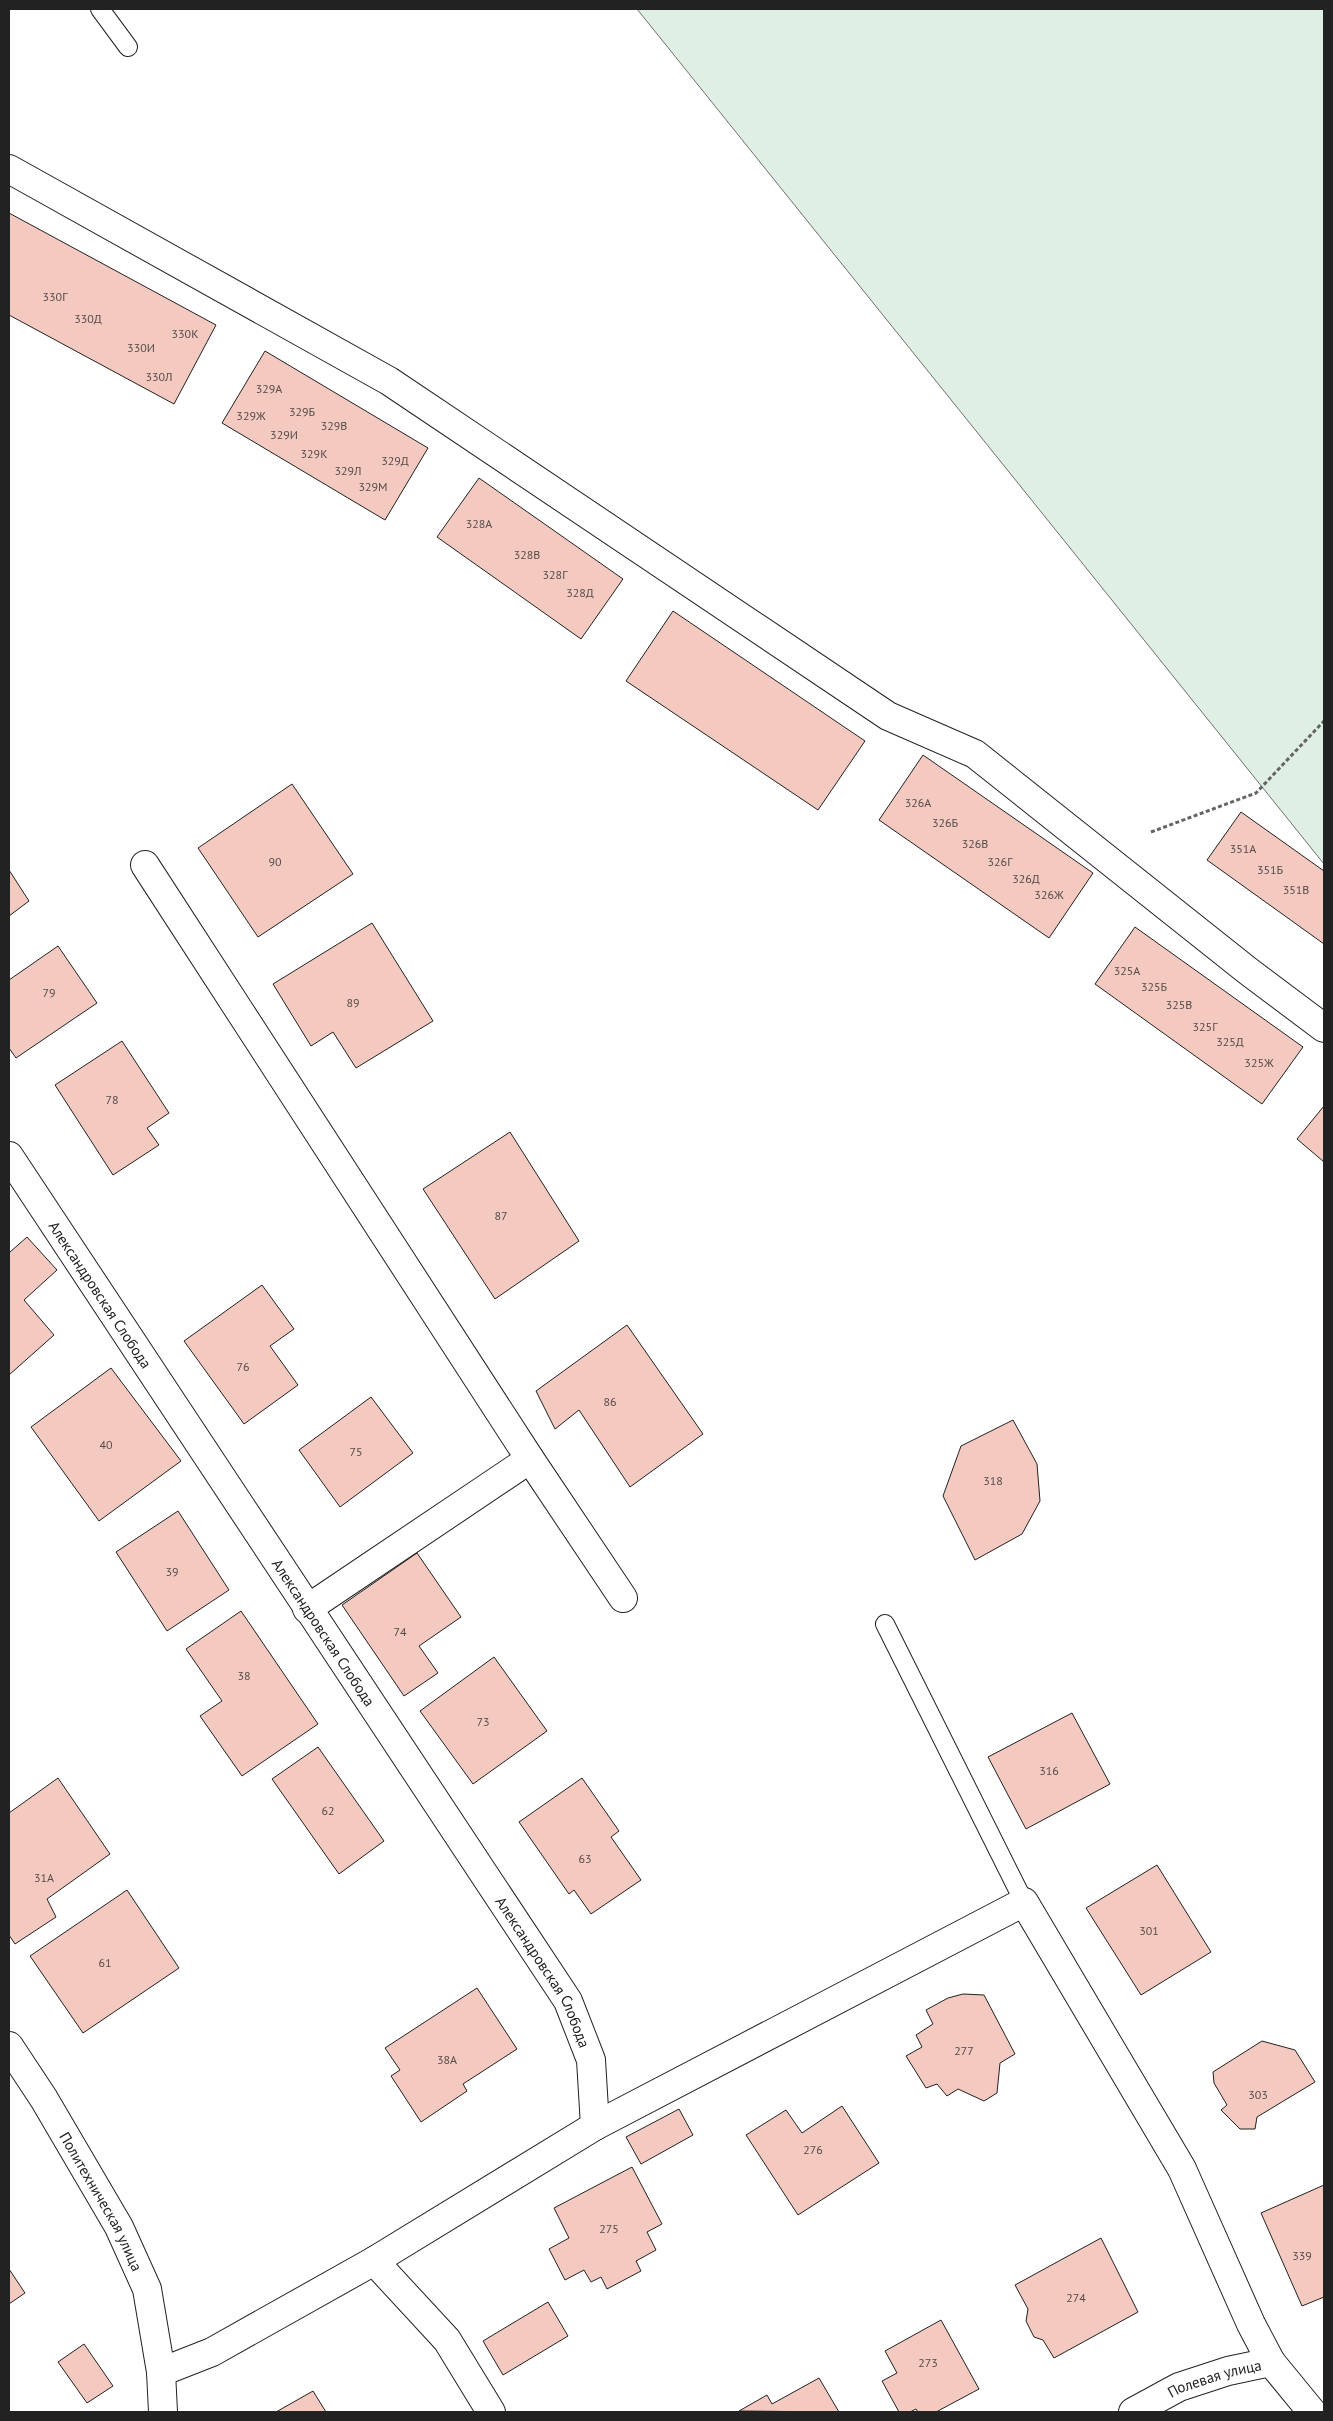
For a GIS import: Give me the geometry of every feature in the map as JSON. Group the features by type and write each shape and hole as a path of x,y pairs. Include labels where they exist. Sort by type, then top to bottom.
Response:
{"street":[{"path":"9,169 389,381 888,716 975,754 1248,971 1324,1028"},
{"path":"145,865 530,1459 623,1598"},
{"name":"Александровская Слобода","path":"9,1156 307,1610 568,2001 591,2060 595,2126"},
{"path":"307,1610 530,1459"},
{"path":"164,2412 162,2372 212,2352 374,2261 595,2126 1024,1902 1182,2169 1251,2324 1271,2362 1312,2412"},
{"name":"Политехническая улица","path":"9,2046 44,2098 119,2227 147,2289 162,2372"},
{"path":"374,2261 447,2340 491,2412"},
{"name":"Полевая улица","path":"1133,2412 1179,2388 1228,2371 1271,2362"}],"lane":[{"path":"100,9 128,47"},
{"path":"885,1624 1024,1902"}],"path":[{"path":"1151,832 1256,793 1324,721"}],"green space":[{"path":"637,9 1324,9 1324,864"}],"building":[{"path":"9,213 216,325 174,404 9,315"},
{"path":"265,351 428,448 385,520 222,423"},
{"path":"479,478 623,579 581,639 437,537"},
{"path":"673,611 865,741 818,810 626,681"},
{"path":"923,755 1093,873 1049,938 879,820"},
{"path":"292,784 353,874 258,937 198,848"},
{"path":"1241,812 1324,871 1324,944 1207,860"},
{"path":"9,870 29,901 9,916"},
{"path":"372,923 433,1021 356,1068 333,1032 311,1046 273,984"},
{"path":"1135,927 1303,1047 1262,1104 1095,984"},
{"path":"58,946 97,1003 16,1058 9,1048 9,980"},
{"path":"122,1041 169,1113 147,1128 159,1145 113,1175 55,1085"},
{"path":"1324,1106 1324,1162 1297,1139"},
{"path":"510,1132 579,1241 495,1299 423,1189"},
{"path":"27,1237 57,1270 24,1300 54,1335 9,1375 9,1253"},
{"path":"262,1285 294,1329 270,1346 298,1385 244,1424 184,1341"},
{"path":"627,1325 703,1434 630,1487 579,1410 555,1429 536,1391"},
{"path":"111,1368 181,1461 99,1521 31,1427"},
{"path":"371,1397 413,1453 340,1507 299,1450"},
{"path":"1013,1420 1037,1464 1040,1501 1022,1534 975,1560 943,1496 961,1446"},
{"path":"178,1511 229,1590 167,1631 116,1552"},
{"path":"417,1553 461,1617 419,1646 438,1673 404,1696 342,1605"},
{"path":"241,1611 318,1724 242,1776 200,1716 222,1701 186,1649"},
{"path":"494,1657 547,1731 473,1784 420,1711"},
{"path":"1072,1713 1110,1784 1026,1829 988,1757"},
{"path":"318,1747 384,1841 339,1874 272,1779"},
{"path":"58,1778 110,1854 47,1899 56,1917 15,1944 9,1935 9,1813"},
{"path":"582,1778 619,1831 611,1837 641,1880 591,1914 574,1890 569,1894 519,1822"},
{"path":"1157,1865 1211,1952 1141,1995 1086,1908"},
{"path":"127,1890 179,1968 83,2033 30,1956"},
{"path":"477,1988 517,2049 463,2084 467,2091 421,2122 391,2076 400,2070 385,2048"},
{"path":"963,1994 984,1995 1015,2054 1000,2063 997,2093 984,2101 958,2089 947,2096 937,2084 926,2088 906,2056 922,2047 916,2035 933,2024 926,2010 948,1998"},
{"path":"1262,2041 1295,2050 1315,2082 1257,2117 1255,2129 1240,2129 1221,2110 1227,2105 1214,2083 1213,2072"},
{"path":"842,2106 879,2163 798,2215 746,2135 786,2110 802,2133"},
{"path":"679,2109 693,2135 641,2164 626,2137"},
{"path":"632,2167 662,2224 647,2232 656,2250 636,2261 641,2271 607,2289 601,2277 591,2282 584,2270 565,2280 549,2249 569,2238 554,2208"},
{"path":"1324,2185 1324,2297 1302,2306 1261,2213"},
{"path":"1101,2238 1138,2312 1054,2358 1043,2340 1034,2337 1026,2321 1028,2309 1015,2285"},
{"path":"9,2269 25,2293 9,2304"},
{"path":"548,2302 568,2336 503,2375 483,2341"},
{"path":"941,2320 979,2389 936,2412 918,2412 916,2409 910,2412 899,2412 882,2381 897,2373 885,2351"},
{"path":"84,2344 113,2386 87,2403 58,2362"},
{"path":"819,2378 839,2412 739,2411 767,2395 772,2404"},
{"path":"313,2391 326,2412 276,2412"}]}
